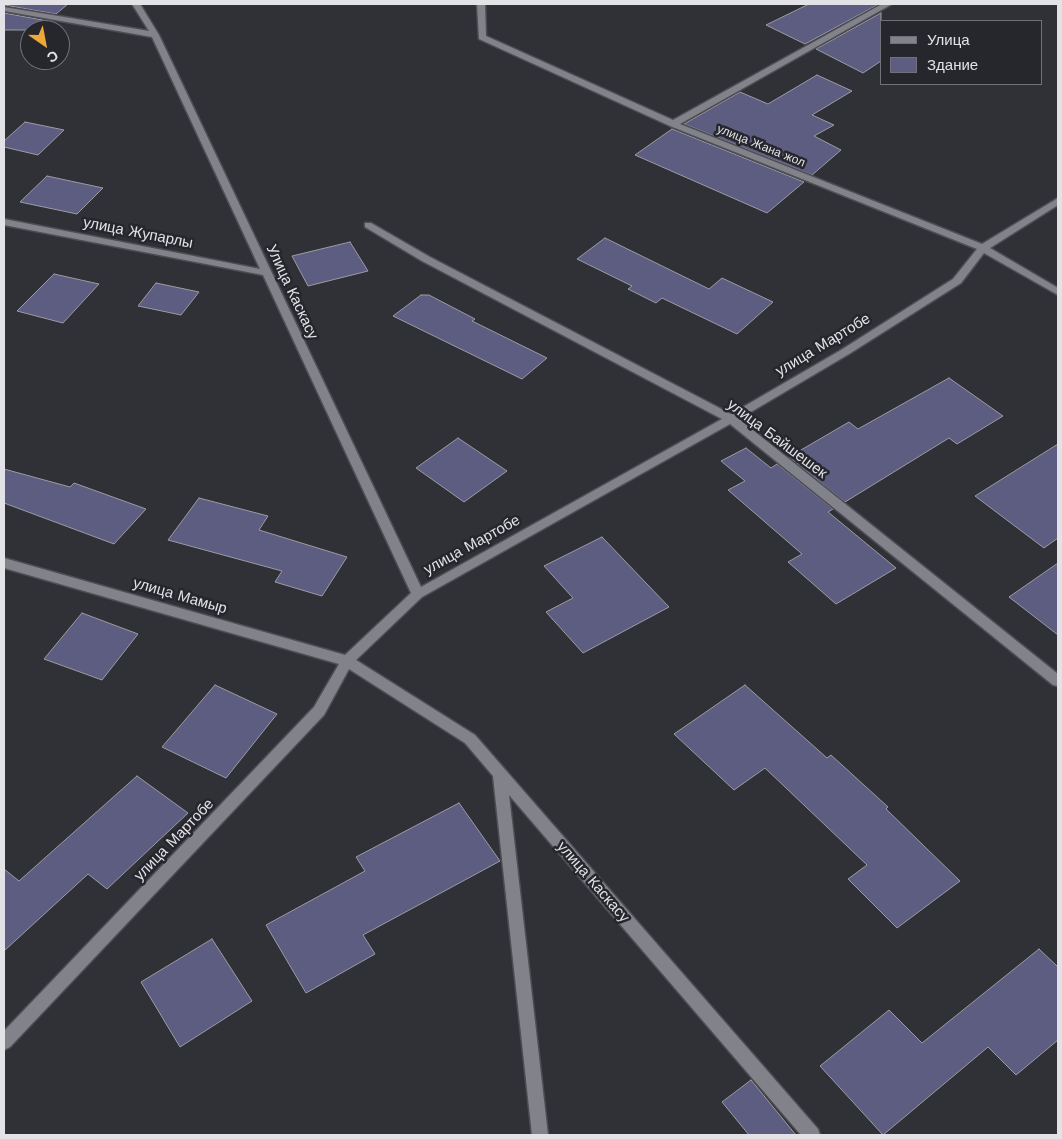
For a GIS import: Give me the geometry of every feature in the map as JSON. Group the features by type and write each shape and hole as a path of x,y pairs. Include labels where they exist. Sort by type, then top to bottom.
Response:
{"street":[{"name":"Улица Каскасу","path":"136,4 155,35 418,594"},
{"name":"улица Жана жол","path":"481,4 482,36 673,124 983,248 1058,292"},
{"path":"673,124 888,4"},
{"path":"4,9 155,35"},
{"name":"улица Мартобе","path":"4,1042 319,711 346,661 418,594 730,419 845,352 957,281 983,248 1058,201"},
{"name":"улица Жупарлы","path":"4,222 266,273"},
{"name":"улица Байшешек","path":"368,225 426,259 730,419 1058,680"},
{"name":"улица Мамыр","path":"4,563 346,661"},
{"name":"улица Каскасу","path":"346,661 470,739 812,1135"},
{"path":"500,774 540,1135"}],"building":[{"path":"4,4 68,4 56,14"},
{"path":"809,4 879,4 805,44 766,25"},
{"path":"4,13 42,20 20,20 20,30 4,30"},
{"path":"881,13 880,62 863,73 816,49"},
{"path":"817,75 852,91 812,115 834,125 814,136 841,150 812,175 684,124 740,92 768,104"},
{"path":"25,122 64,130 38,155 4,147 4,141"},
{"path":"672,129 804,182 767,213 635,155"},
{"path":"47,176 103,188 77,214 20,202"},
{"path":"605,238 709,289 722,278 773,302 737,334 662,298 656,303 628,289 632,286 577,259"},
{"path":"350,242 368,271 308,286 292,256"},
{"path":"54,274 99,284 63,323 17,311"},
{"path":"156,283 199,292 181,315 138,306"},
{"path":"421,295 429,295 475,319 472,321 547,358 522,379 393,316"},
{"path":"949,378 1003,416 957,444 949,438 845,502 789,457 849,422 858,429"},
{"path":"458,438 507,471 464,502 416,468"},
{"path":"1058,444 1058,538 1044,548 975,496"},
{"path":"746,448 771,468 777,464 833,509 828,512 896,568 836,604 788,562 802,554 728,490 745,481 721,461"},
{"path":"4,469 70,487 74,483 146,509 114,544 4,503"},
{"path":"199,498 268,516 259,530 347,557 322,596 275,582 282,571 168,540"},
{"path":"602,537 669,607 583,653 546,612 573,598 544,566"},
{"path":"1058,563 1058,635 1009,597"},
{"path":"82,613 138,634 102,680 44,659"},
{"path":"215,685 277,714 226,778 162,747"},
{"path":"745,685 827,758 831,755 888,807 886,809 960,881 897,928 848,879 867,865 765,768 734,790 674,734"},
{"path":"137,776 188,813 107,889 88,874 4,951 4,869 19,881"},
{"path":"459,803 500,861 363,935 375,954 306,993 266,925 365,871 356,857"},
{"path":"212,939 252,1001 180,1047 141,982"},
{"path":"1039,949 1058,967 1058,1040 1016,1075 988,1047 883,1135 820,1066 889,1010 922,1043"},
{"path":"751,1080 796,1135 749,1135 722,1102"}]}
